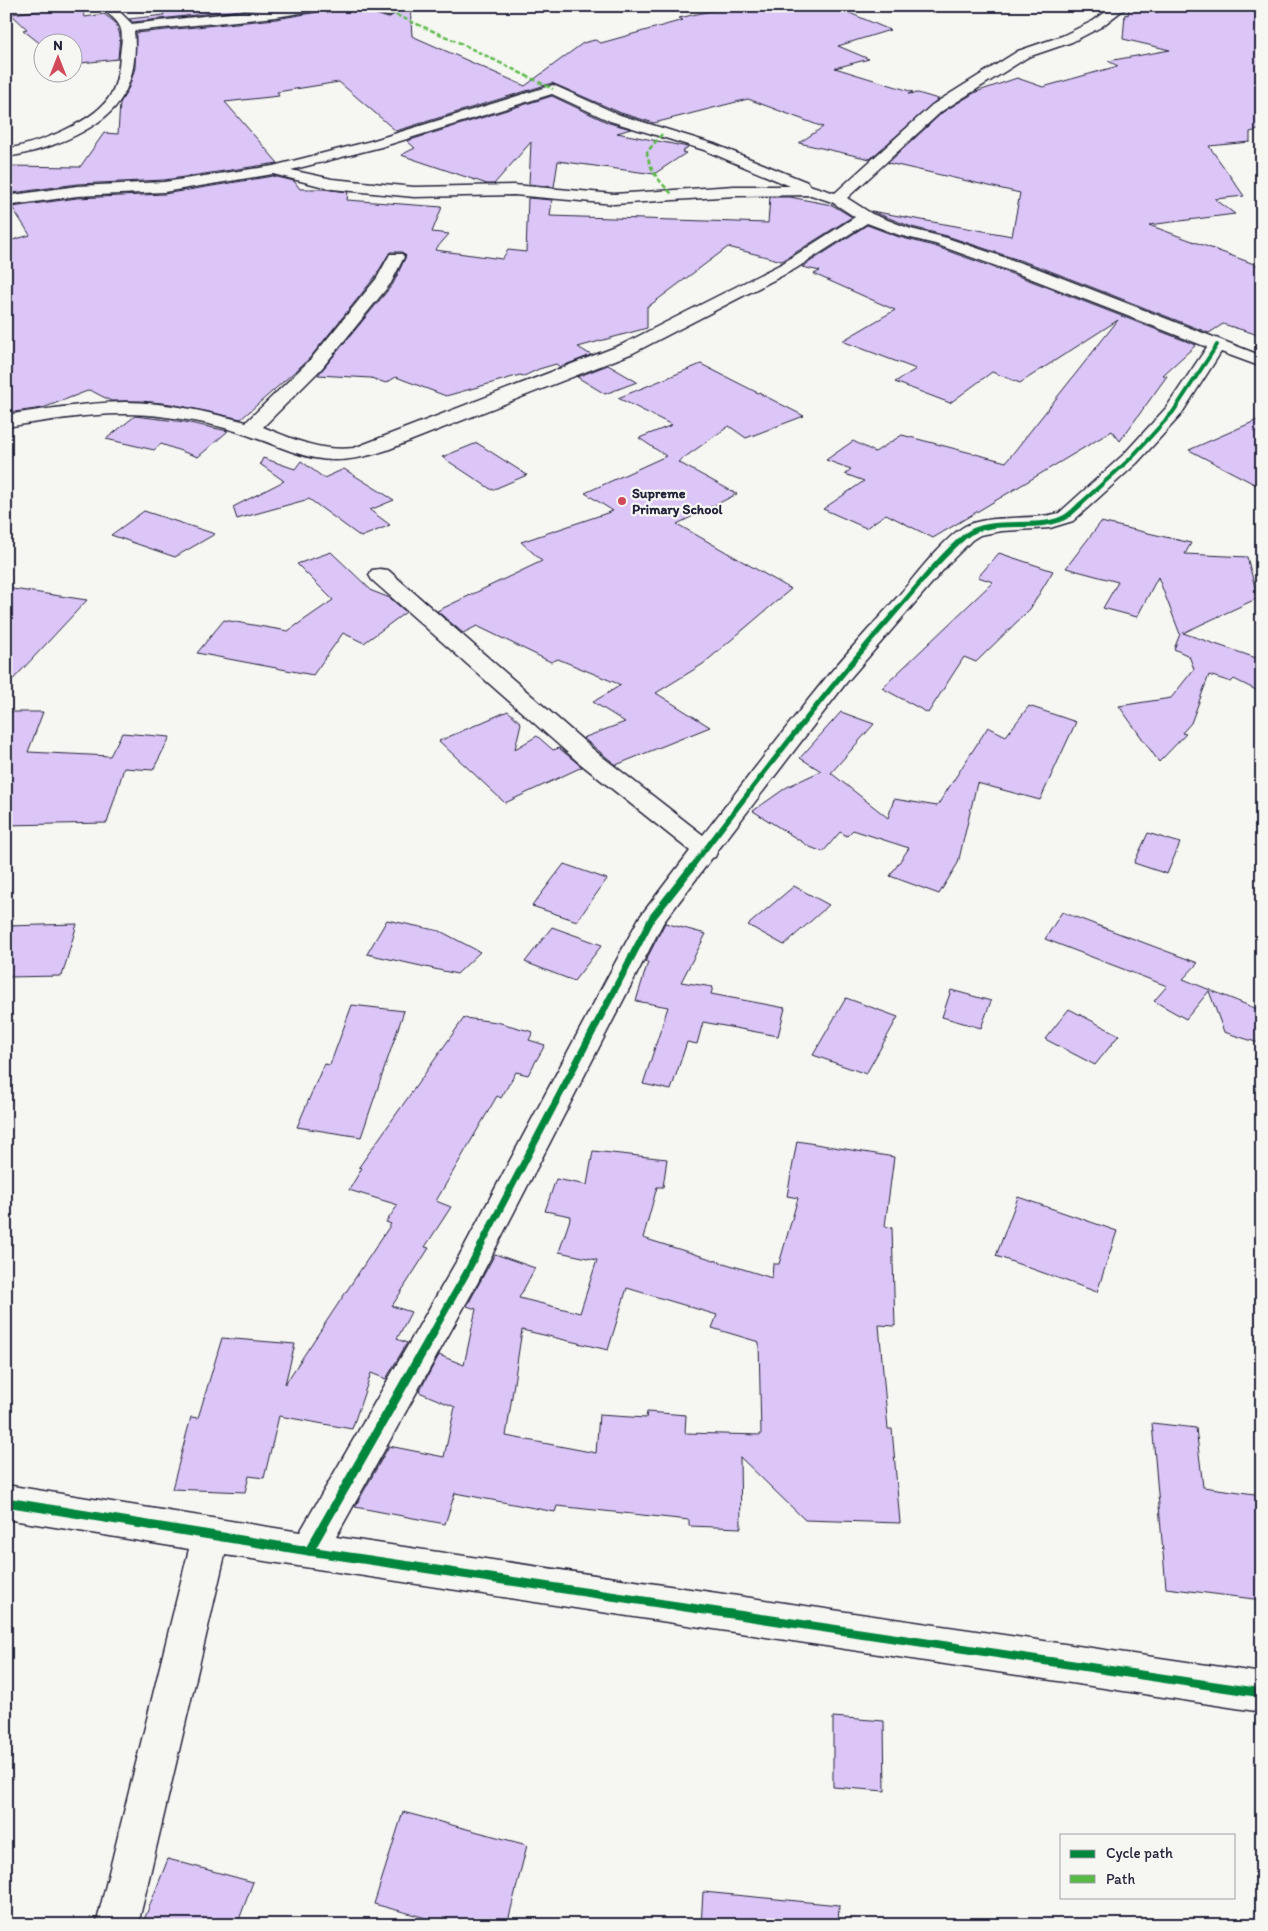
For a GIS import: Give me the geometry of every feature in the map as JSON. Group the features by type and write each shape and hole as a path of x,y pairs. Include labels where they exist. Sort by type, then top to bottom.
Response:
{"street":[{"path":"6,153 36,146 77,127 110,104 120,88 126,67 127,28 124,22 106,6"},
{"path":"127,28 318,6"},
{"path":"371,6 389,12"},
{"path":"837,199 937,108 1022,54 1066,39 1096,24 1122,6"},
{"path":"6,201 76,191 164,187 273,170 376,144 553,89 615,118 709,147 837,199 866,217 905,232 941,241 1033,273 1262,362"},
{"path":"273,170 332,184 414,192 514,190 614,199 725,192 813,190"},
{"path":"6,420 81,409 134,408 166,411 250,429 307,452 354,454 380,446 627,349 789,266 866,217"},
{"path":"250,429 296,386 316,364 385,279 396,257"},
{"path":"309,1551 467,1272 652,918 706,851 838,678 943,558 965,536 974,530 1002,525 1050,522 1066,517 1130,459 1173,412 1217,346"},
{"path":"380,574 586,756 706,851"},
{"path":"6,1502 309,1551 1262,1693"},
{"path":"117,1925 211,1535"}],"building":[{"path":"76,6 78,10 82,10 85,17 104,14 116,23 120,35 118,59 82,63 82,32 32,32 32,37 23,30 27,29 11,14"},
{"path":"160,6 275,6 133,22 129,19 164,15"},
{"path":"326,6 363,6 366,11 388,18 397,12 390,6 410,6 412,36 525,86 583,43 595,40 601,43 683,20 679,18 733,6 833,6 890,30 838,46 869,59 835,68 913,92 908,94 918,93 938,99 870,159 799,143 823,127 748,99 654,123 621,113 552,83 396,131 339,82 277,92 279,96 225,102 278,163 164,180 77,184 6,194 6,166 80,167 104,133 118,134 120,103 129,87 135,68 136,33 276,19 318,12"},
{"path":"1163,6 1262,8 1262,129 1250,132 1250,142 1209,146 1244,196 1215,199 1235,214 1149,225 1262,267 1262,336 1223,324 1209,333 1040,267 947,236 912,227 871,211 1012,236 1020,193 888,163 943,112 976,92 1017,78 1043,87 1118,66 1108,61 1170,50 1123,39 1125,14 1128,15 1129,9 1159,12"},
{"path":"552,96 609,123 631,129 617,133 688,147 682,152 686,153 654,174 558,161 554,187 529,184 531,142 494,184 487,184 401,155 415,148 407,141"},
{"path":"273,176 294,181 300,189 348,192 347,200 442,207 432,232 449,234 435,250 502,259 508,250 526,252 528,198 552,200 550,216 768,223 770,197 790,197 832,205 852,217 782,261 728,247 647,306 647,328 578,347 591,355 560,367 556,364 524,376 520,375 446,396 396,377 386,383 371,378 318,375 393,284 406,256 402,252 390,252 375,277 309,359 241,419 171,404 111,401 90,390 43,408 14,412 6,406 6,242 30,235 12,207 77,198 164,194"},
{"path":"867,225 899,237 934,246 1026,279 1196,345 1163,375 1167,376 1120,441 1112,431 933,538 886,514 866,528 823,509 864,481 845,474 851,469 826,460 853,441 875,452 902,435 1006,462 1118,320 1020,383 992,372 950,403 895,382 916,369 842,341 895,310 814,274 820,271 802,267"},
{"path":"701,364 758,393 760,392 804,416 746,438 729,426 678,462 737,494 677,524 791,589 703,664 656,693 710,727 616,765 583,738 625,722 593,702 621,685 558,659 551,662 477,626 463,633 437,611 542,561 521,542 613,511 585,493 666,456 639,438 672,425 618,398"},
{"path":"608,365 637,382 605,394 577,377"},
{"path":"135,416 185,422 228,431 198,457 161,444 154,450 106,439"},
{"path":"1262,418 1262,488 1189,450"},
{"path":"477,443 527,475 492,490 442,457"},
{"path":"263,458 295,469 301,461 324,478 344,469 394,500 370,510 390,525 361,537 309,499 237,519 233,507 284,481 260,464"},
{"path":"144,511 215,534 175,557 111,535"},
{"path":"1101,522 1191,543 1185,554 1247,557 1258,598 1183,633 1262,660 1262,693 1234,679 1231,682 1209,675 1191,723 1182,733 1186,734 1159,762 1119,706 1171,698 1194,669 1189,656 1174,649 1180,634 1158,577 1137,617 1103,608 1118,582 1066,568"},
{"path":"331,552 372,591 390,598 406,612 364,643 343,633 313,675 197,653 224,620 288,631 333,600 297,564"},
{"path":"999,553 1053,571 1030,609 976,662 964,657 928,713 882,688 993,582 978,577"},
{"path":"6,588 87,600 6,687"},
{"path":"1029,706 1076,722 1040,800 977,783 958,863 939,894 890,876 909,848 853,830 847,836 840,832 823,852 810,847 753,811 787,787 821,771 800,758 841,712 874,724 831,773 888,818 894,799 937,806 988,727 1006,736"},
{"path":"508,711 521,723 515,749 537,736 553,750 559,748 582,767 505,803 439,741"},
{"path":"6,712 43,712 28,752 110,756 122,733 170,737 153,770 124,768 107,823 6,825"},
{"path":"1148,833 1180,843 1167,874 1134,863"},
{"path":"564,864 607,879 577,921 532,906"},
{"path":"794,886 829,905 784,945 748,925"},
{"path":"1062,912 1198,963 1183,979 1262,1011 1262,1044 1224,1032 1209,991 1186,1019 1154,1001 1167,986 1045,939"},
{"path":"387,920 440,931 480,952 457,974 367,954"},
{"path":"665,923 706,934 681,982 713,987 711,994 785,1008 778,1036 703,1022 697,1044 687,1042 671,1090 643,1084 668,1007 636,1001 648,962 645,962"},
{"path":"77,924 62,976 6,977 6,926"},
{"path":"552,927 602,945 574,981 525,962"},
{"path":"951,990 991,1001 981,1028 942,1017"},
{"path":"846,998 898,1017 866,1074 813,1055"},
{"path":"352,1005 404,1011 361,1137 297,1127 324,1064 330,1065"},
{"path":"1069,1009 1119,1035 1095,1065 1045,1039"},
{"path":"464,1018 497,1022 533,1032 529,1040 545,1045 528,1075 516,1072 501,1098 497,1096 436,1201 451,1207 425,1247 429,1248 392,1306 411,1312 397,1339 407,1343 386,1379 371,1373 352,1429 279,1416 264,1478 249,1476 245,1492 172,1489 191,1417 198,1418 222,1338 295,1344 285,1384 391,1224 386,1222 398,1205 349,1190 362,1168 359,1167"},
{"path":"797,1141 894,1157 885,1226 892,1228 895,1326 879,1325 888,1429 892,1429 900,1523 805,1520 740,1457 741,1528 689,1526 689,1520 557,1506 555,1512 455,1493 445,1524 355,1507 389,1446 444,1457 455,1407 419,1392 439,1355 464,1365 476,1309 467,1306 495,1254 535,1268 519,1298 580,1313 597,1260 559,1252 571,1216 545,1211 556,1179 587,1185 593,1151 667,1159 663,1187 657,1187 643,1238 772,1278 773,1264 779,1264 798,1198 787,1196","holes":["627,1288 717,1315 712,1328 759,1342 761,1435 685,1433 686,1415 647,1412 646,1418 599,1415 596,1453 506,1436 522,1330 608,1350"]},
{"path":"1018,1197 1117,1231 1097,1292 996,1256"},
{"path":"1152,1423 1196,1428 1203,1487 1262,1495 1262,1600 1166,1588"},
{"path":"833,1717 884,1721 885,1791 833,1787"},
{"path":"403,1812 527,1845 507,1925 452,1925 374,1904"},
{"path":"168,1859 253,1882 237,1925 142,1925"},
{"path":"703,1892 839,1905 838,1925 701,1925"}],"marked path":[{"path":"389,12 456,41 553,89"},
{"path":"662,134 647,152 648,159 655,175 672,194"}],"cycle path":[{"path":"309,1551 467,1272 652,918 838,678 943,558 965,536 974,530 1002,525 1050,522 1066,517 1130,459 1173,412 1217,345"},
{"path":"6,1502 309,1551 1262,1693"}],"place":[{"name":"Supreme Primary School","path":"622,501"}]}
